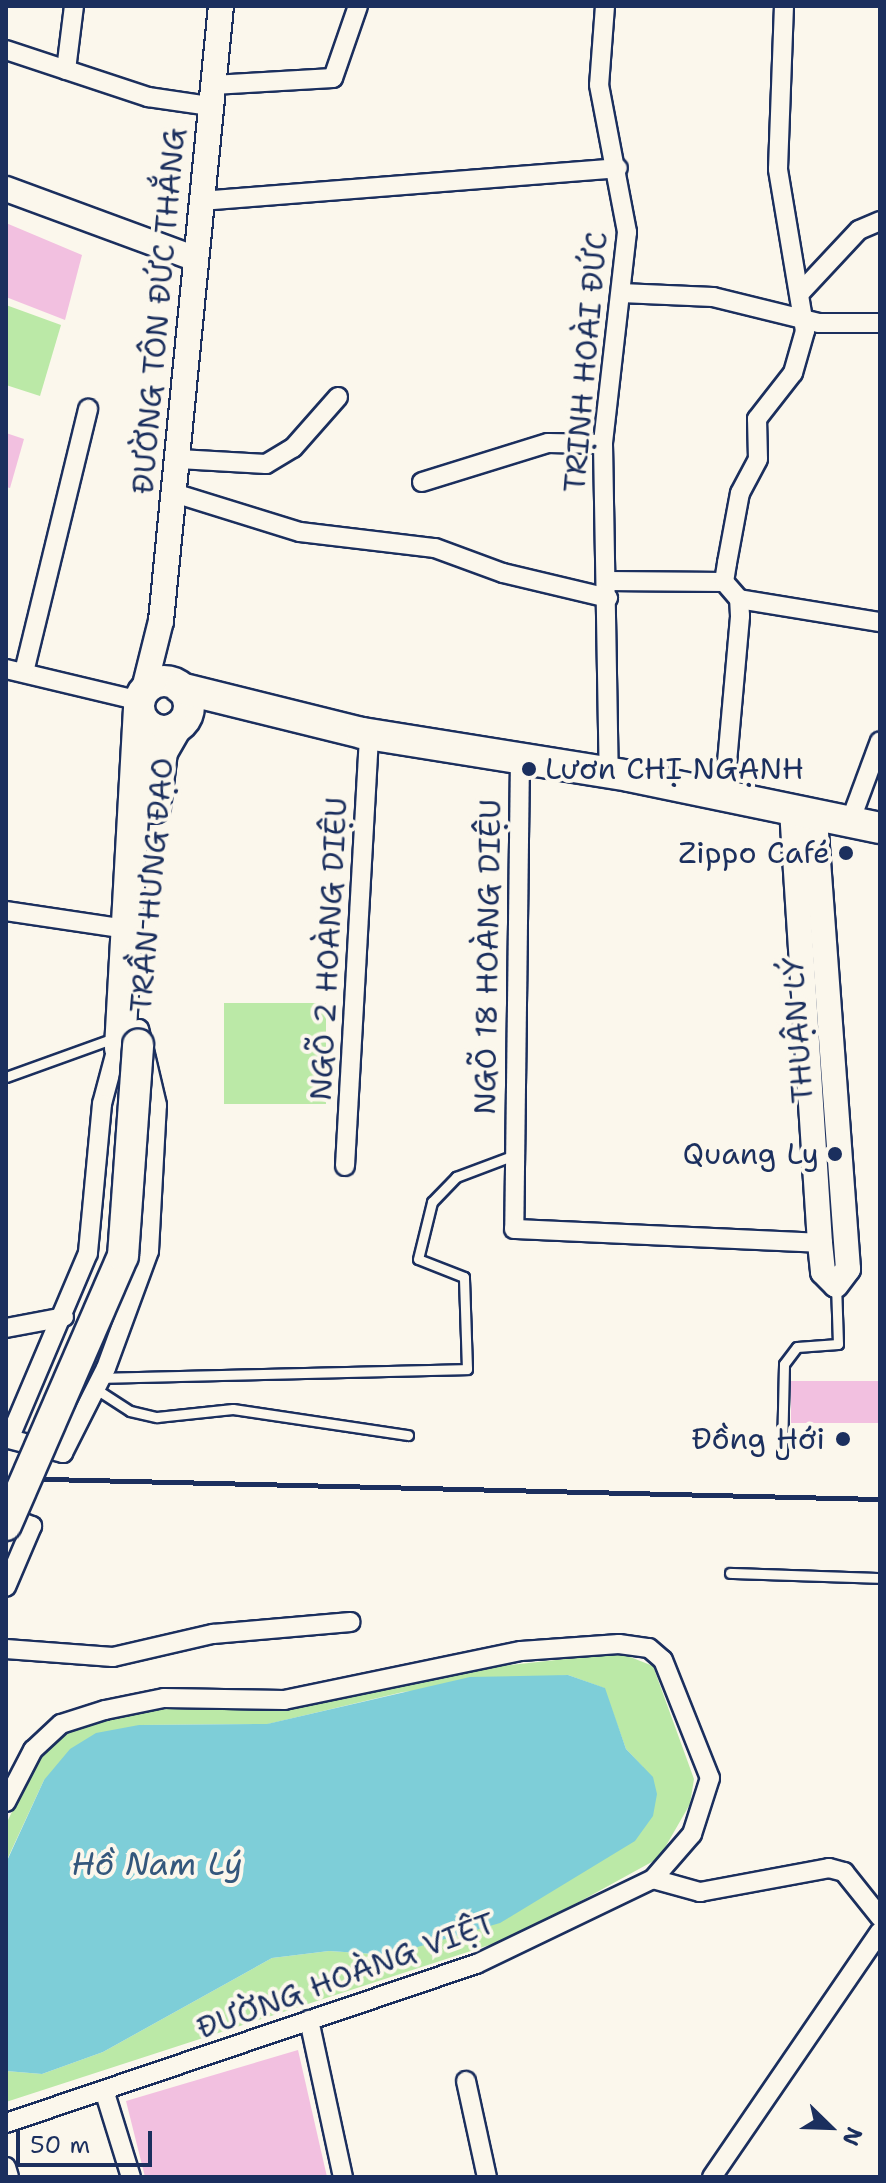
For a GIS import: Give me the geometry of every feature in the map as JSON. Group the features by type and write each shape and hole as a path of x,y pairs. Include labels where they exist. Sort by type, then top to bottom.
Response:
{"main road":[{"path":"177,685 188,702 179,726"},
{"path":"141,701 177,685 366,734 609,773 880,828"},
{"path":"141,701 153,729 179,726 366,734"},
{"path":"6,1525 123,1256 129,1040 127,929 141,701"},
{"name":"TRẦN HƯNG ĐẠO","path":"129,1040 159,767 179,726"},
{"path":"6,1486 109,1251 129,1040"}],"street":[{"path":"66,70 74,6"},
{"name":"ĐƯỜNG TÔN ĐỨC THẮNG","path":"161,621 179,459 194,258 221,6"},
{"path":"6,50 148,97 211,96 333,78 358,6"},
{"name":"TRỊNH HOÀI ĐỨC","path":"605,6 599,85 618,168 627,232 603,444 609,773"},
{"path":"724,582 740,493 758,459 757,419 793,373 803,313 778,169 784,6"},
{"path":"200,201 618,168"},
{"path":"6,189 194,258"},
{"path":"800,293 859,230 880,221"},
{"path":"621,293 713,297 803,313 819,323 880,323"},
{"path":"179,459 266,464 301,440 338,397"},
{"path":"88,409 15,671 141,701 161,621"},
{"path":"422,482 548,443 603,444"},
{"path":"174,493 300,532 435,548 503,573 607,590 724,582"},
{"path":"724,582 739,599 880,622"},
{"path":"724,796 739,599"},
{"path":"161,621 163,662 177,685"},
{"name":"NGÕ 2 HOÀNG DIỆU","path":"345,1166 366,734"},
{"path":"850,822 880,741"},
{"name":"NGÕ 18 HOÀNG DIỆU","path":"520,759 512,1156 514,1229 522,1234 820,1243"},
{"name":"THUẬN LÝ","path":"804,812 848,1269 836,1285 823,1272 820,1243 804,812"},
{"path":"6,911 127,929"},
{"path":"129,1040 157,1105 149,1251 99,1383 66,1453 9,1440 64,1317 88,1253 102,1104 129,1040"},
{"path":"6,1328 64,1317"},
{"path":"6,1516 32,1526 6,1587"},
{"path":"6,1649 113,1657 213,1634 350,1622"},
{"name":"ĐƯỜNG HOÀNG VIỆT","path":"6,1802 42,1741 61,1724 105,1710 164,1698 284,1700 521,1651 619,1644 649,1648 663,1660 710,1778 692,1834 653,1879 476,1964 6,2123"},
{"path":"653,1879 700,1892 829,1868 844,1872 880,1917"},
{"path":"712,2177 880,1932"},
{"path":"309,2020 343,2177"},
{"path":"466,2081 487,2177"},
{"path":"104,2090 131,2177"},
{"path":"6,2167 9,2177"}],"lane":[{"path":"6,1077 129,1040"},
{"path":"99,1383 467,1369 464,1277 418,1259 432,1202 456,1177 512,1156"},
{"path":"782,1453 784,1364 797,1347 838,1344 836,1285"},
{"path":"99,1383 130,1411 157,1417 233,1409 408,1435"},
{"path":"730,1573 880,1578"}],"green space":[{"path":"6,305 61,325 40,396 6,385"},
{"path":"224,1003 326,1003 326,1104 224,1104"},
{"path":"620,1653 653,1666 694,1779 690,1804 659,1858 517,1936 6,2102 6,2071 42,2074 103,2052 272,1958 329,1951 390,1955 643,1767 626,1749 604,1688 568,1675 403,1692 268,1724 140,1725 44,1780 6,1862 6,1824 42,1751 59,1734 120,1712 303,1701 428,1674"}],"water":[{"name":"Hồ Nam Lý","path":"568,1675 605,1688 626,1749 653,1777 657,1794 653,1816 635,1841 500,1923 390,1955 329,1951 272,1958 103,2052 42,2074 6,2071 6,1863 44,1780 70,1749 96,1733 139,1725 267,1724 470,1677"}],"building":[{"path":"6,223 82,255 65,320 6,297"},
{"path":"6,433 24,439 10,488 6,487"},
{"path":"791,1381 880,1381 880,1423 791,1423"},
{"path":"298,2050 327,2177 145,2177 126,2101"}],"railway":[{"path":"6,1478 880,1499"}],"place":[{"name":"Lươn CHỊ NGẠNH","path":"529,769"},
{"name":"Zippo Café","path":"846,853"},
{"name":"Quang Ly","path":"835,1154"},
{"name":"Đồng Hới","path":"843,1439"}]}
